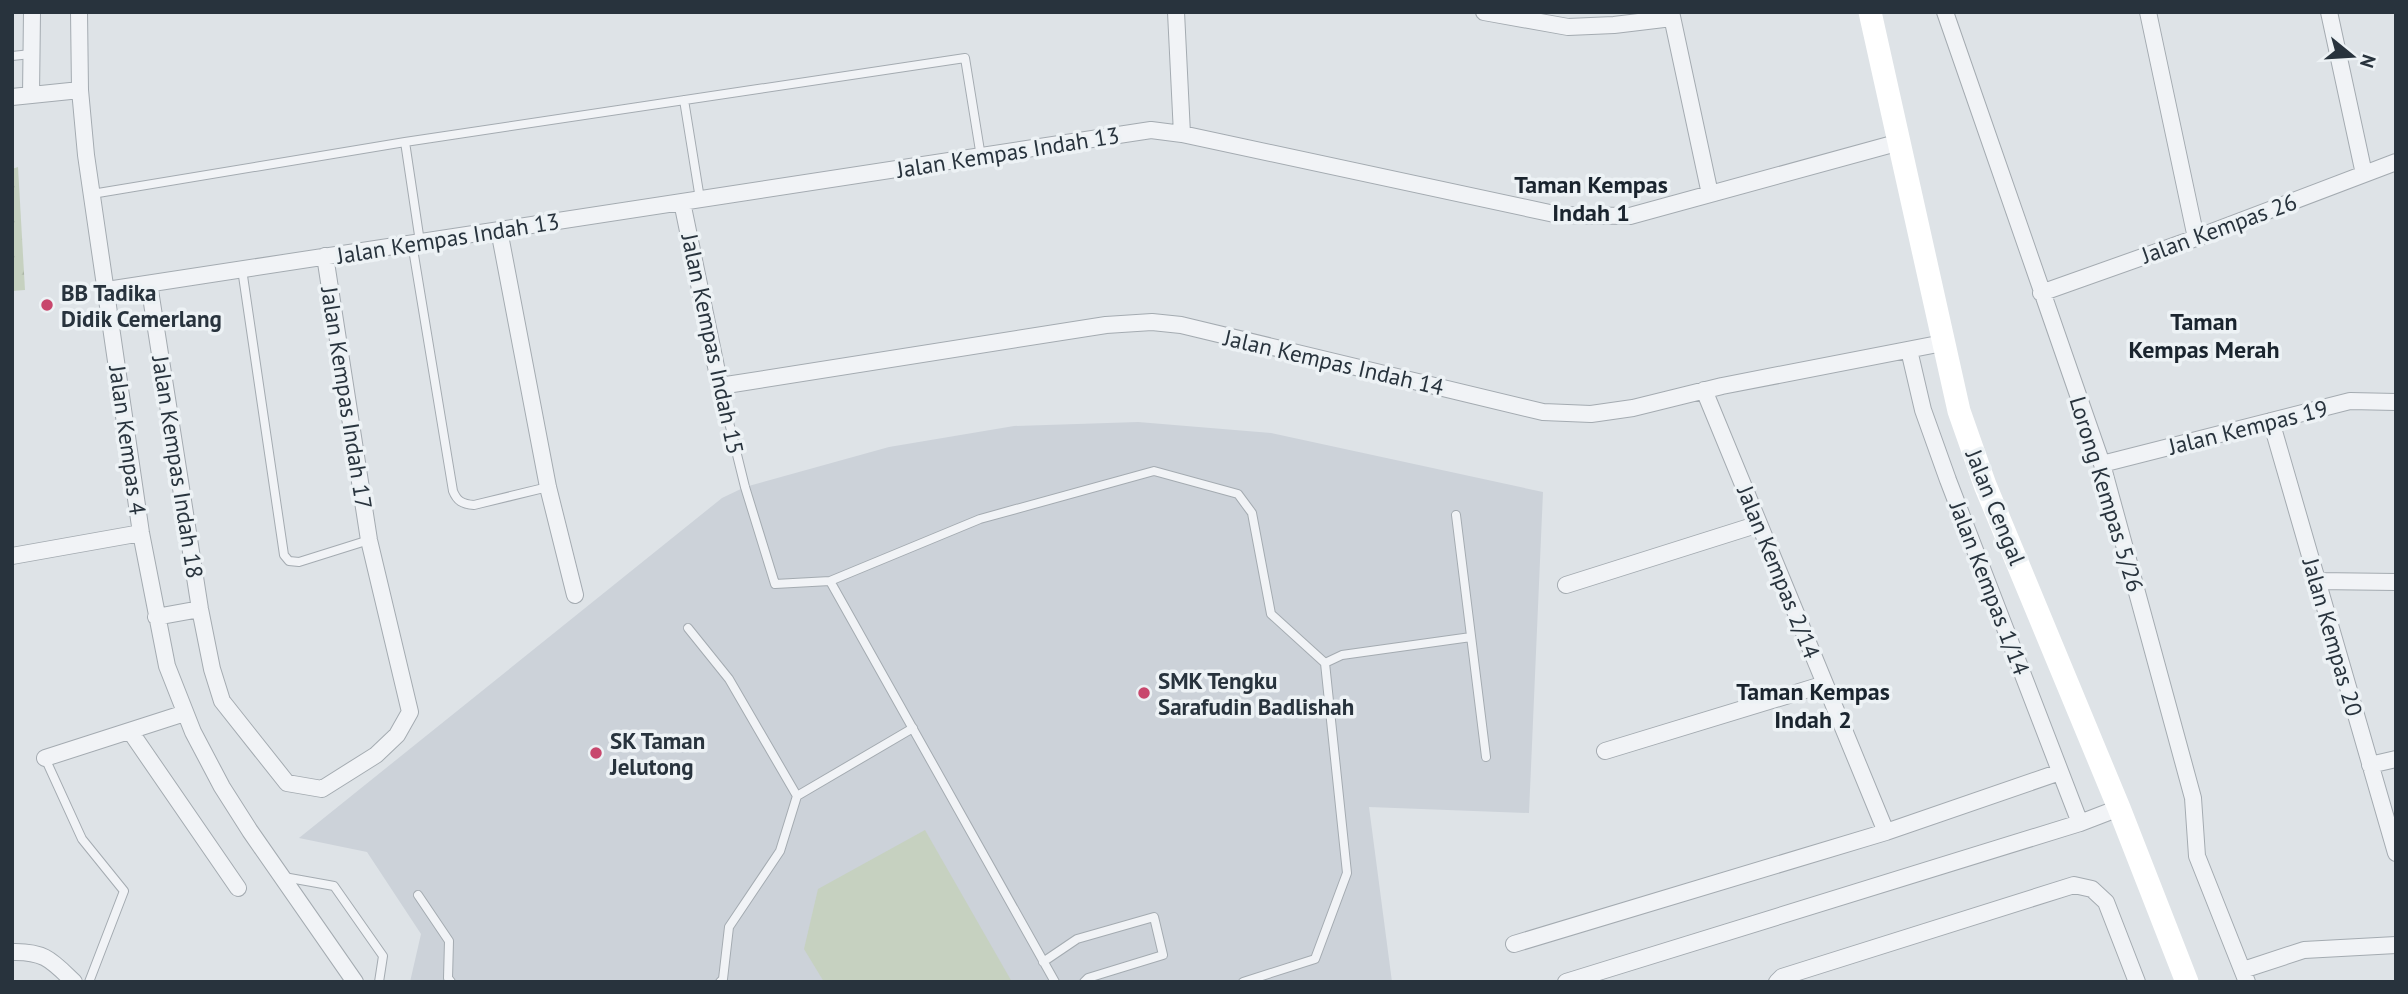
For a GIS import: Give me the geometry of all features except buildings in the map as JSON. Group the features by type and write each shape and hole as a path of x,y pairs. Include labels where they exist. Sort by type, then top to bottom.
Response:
{"street":[{"path":"31,95 32,12"},
{"name":"Jalan Kempas 4","path":"79,12 80,90 91,194 141,533 167,666 193,732 222,787 355,982"},
{"path":"1177,12 1182,134"},
{"path":"1484,12 1568,27 1614,25 1672,15 1710,194"},
{"name":"Jalan Cengal","path":"1870,12 1959,411 1985,485 2119,808 2187,982"},
{"name":"Lorong Kempas 5/26","path":"1945,12 2102,464 2193,798 2197,856 2245,976"},
{"path":"2148,12 2196,238"},
{"path":"2329,12 2364,174"},
{"path":"12,97 80,90"},
{"name":"Jalan Kempas Indah 13","path":"107,290 1150,130 1182,134 1559,215 1630,216 1900,142"},
{"name":"Jalan Kempas 26","path":"2041,293 2396,162"},
{"name":"Jalan Kempas Indah 15","path":"682,202 720,386"},
{"path":"499,230 548,487 575,595"},
{"name":"Jalan Kempas Indah 17","path":"200,609 212,669 222,701 287,783 323,789 376,755 397,735 410,712 369,540 325,257"},
{"name":"Jalan Kempas Indah 18","path":"149,284 200,609"},
{"name":"Jalan Kempas Indah 14","path":"720,386 1106,325 1152,322 1181,326 1543,412 1591,414 1633,408 1704,390 1943,343"},
{"name":"Jalan Kempas 1/14","path":"1909,350 1923,410 1948,480 2081,823"},
{"name":"Jalan Kempas 2/14","path":"1704,390 1886,832"},
{"name":"Jalan Kempas 19","path":"2102,464 2350,401 2396,402"},
{"name":"Jalan Kempas 20","path":"2271,421 2396,853"},
{"path":"1566,585 1759,524"},
{"path":"12,556 141,533"},
{"path":"2317,581 2396,582"},
{"path":"156,617 200,609"},
{"path":"1605,751 1825,684"},
{"path":"45,758 185,713"},
{"path":"130,731 238,888"},
{"path":"2370,765 2396,759"},
{"path":"1514,944 1886,832 2060,772"},
{"path":"1566,982 2081,823 2119,808"},
{"path":"1777,982 1782,977 2074,885 2092,889 2106,902 2137,982"},
{"path":"2245,976 2304,950 2396,945"},
{"path":"12,952 26,951 47,957 74,982"}],"lane":[{"path":"12,56 32,54"},
{"path":"91,194 405,142 965,58 981,157"},
{"path":"684,100 700,199"},
{"path":"405,142 416,243 456,499 464,504 474,505 548,487"},
{"path":"242,269 284,555 289,561 299,562 369,540"},
{"name":"Jalan Kempas Indah 15","path":"720,386 745,487 775,584 830,581"},
{"path":"1055,982 830,581 980,519 1154,471 1238,494 1252,513 1271,614 1325,663 1347,873 1315,959 1243,982"},
{"path":"1456,515 1486,757"},
{"path":"688,628 729,679 797,796"},
{"path":"1325,663 1342,655 1471,637"},
{"path":"720,982 723,979 729,927 780,851 797,796 913,728"},
{"path":"45,758 82,839 124,891 89,982"},
{"path":"284,877 334,886 383,957 379,982"},
{"path":"418,895 449,941 451,982"},
{"path":"1043,962 1077,939 1154,917 1163,955 1088,978 1084,982"}],"shaded area":[{"name":"SMK Tengku Sarafudin Badlishah","path":"1138,422 1271,433 1543,492 1529,813 1369,807 1392,982 410,982 421,934 367,852 299,838 722,498 745,487 889,447 1014,426"}],"green space":[{"path":"18,167 25,290 12,291 12,169"},
{"path":"925,830 1012,982 824,982 804,949 818,889"}],"place":[{"name":"BB Tadika Didik Cemerlang","path":"47,305"},
{"name":"SMK Tengku Sarafudin Badlishah","path":"1144,693"},
{"name":"SK Taman Jelutong","path":"596,753"}],"district":[{"name":"Taman Kempas Indah 1","path":"1591,198"},
{"name":"Taman Kempas Merah","path":"2204,335"},
{"name":"Taman Kempas Indah 2","path":"1813,705"}]}
